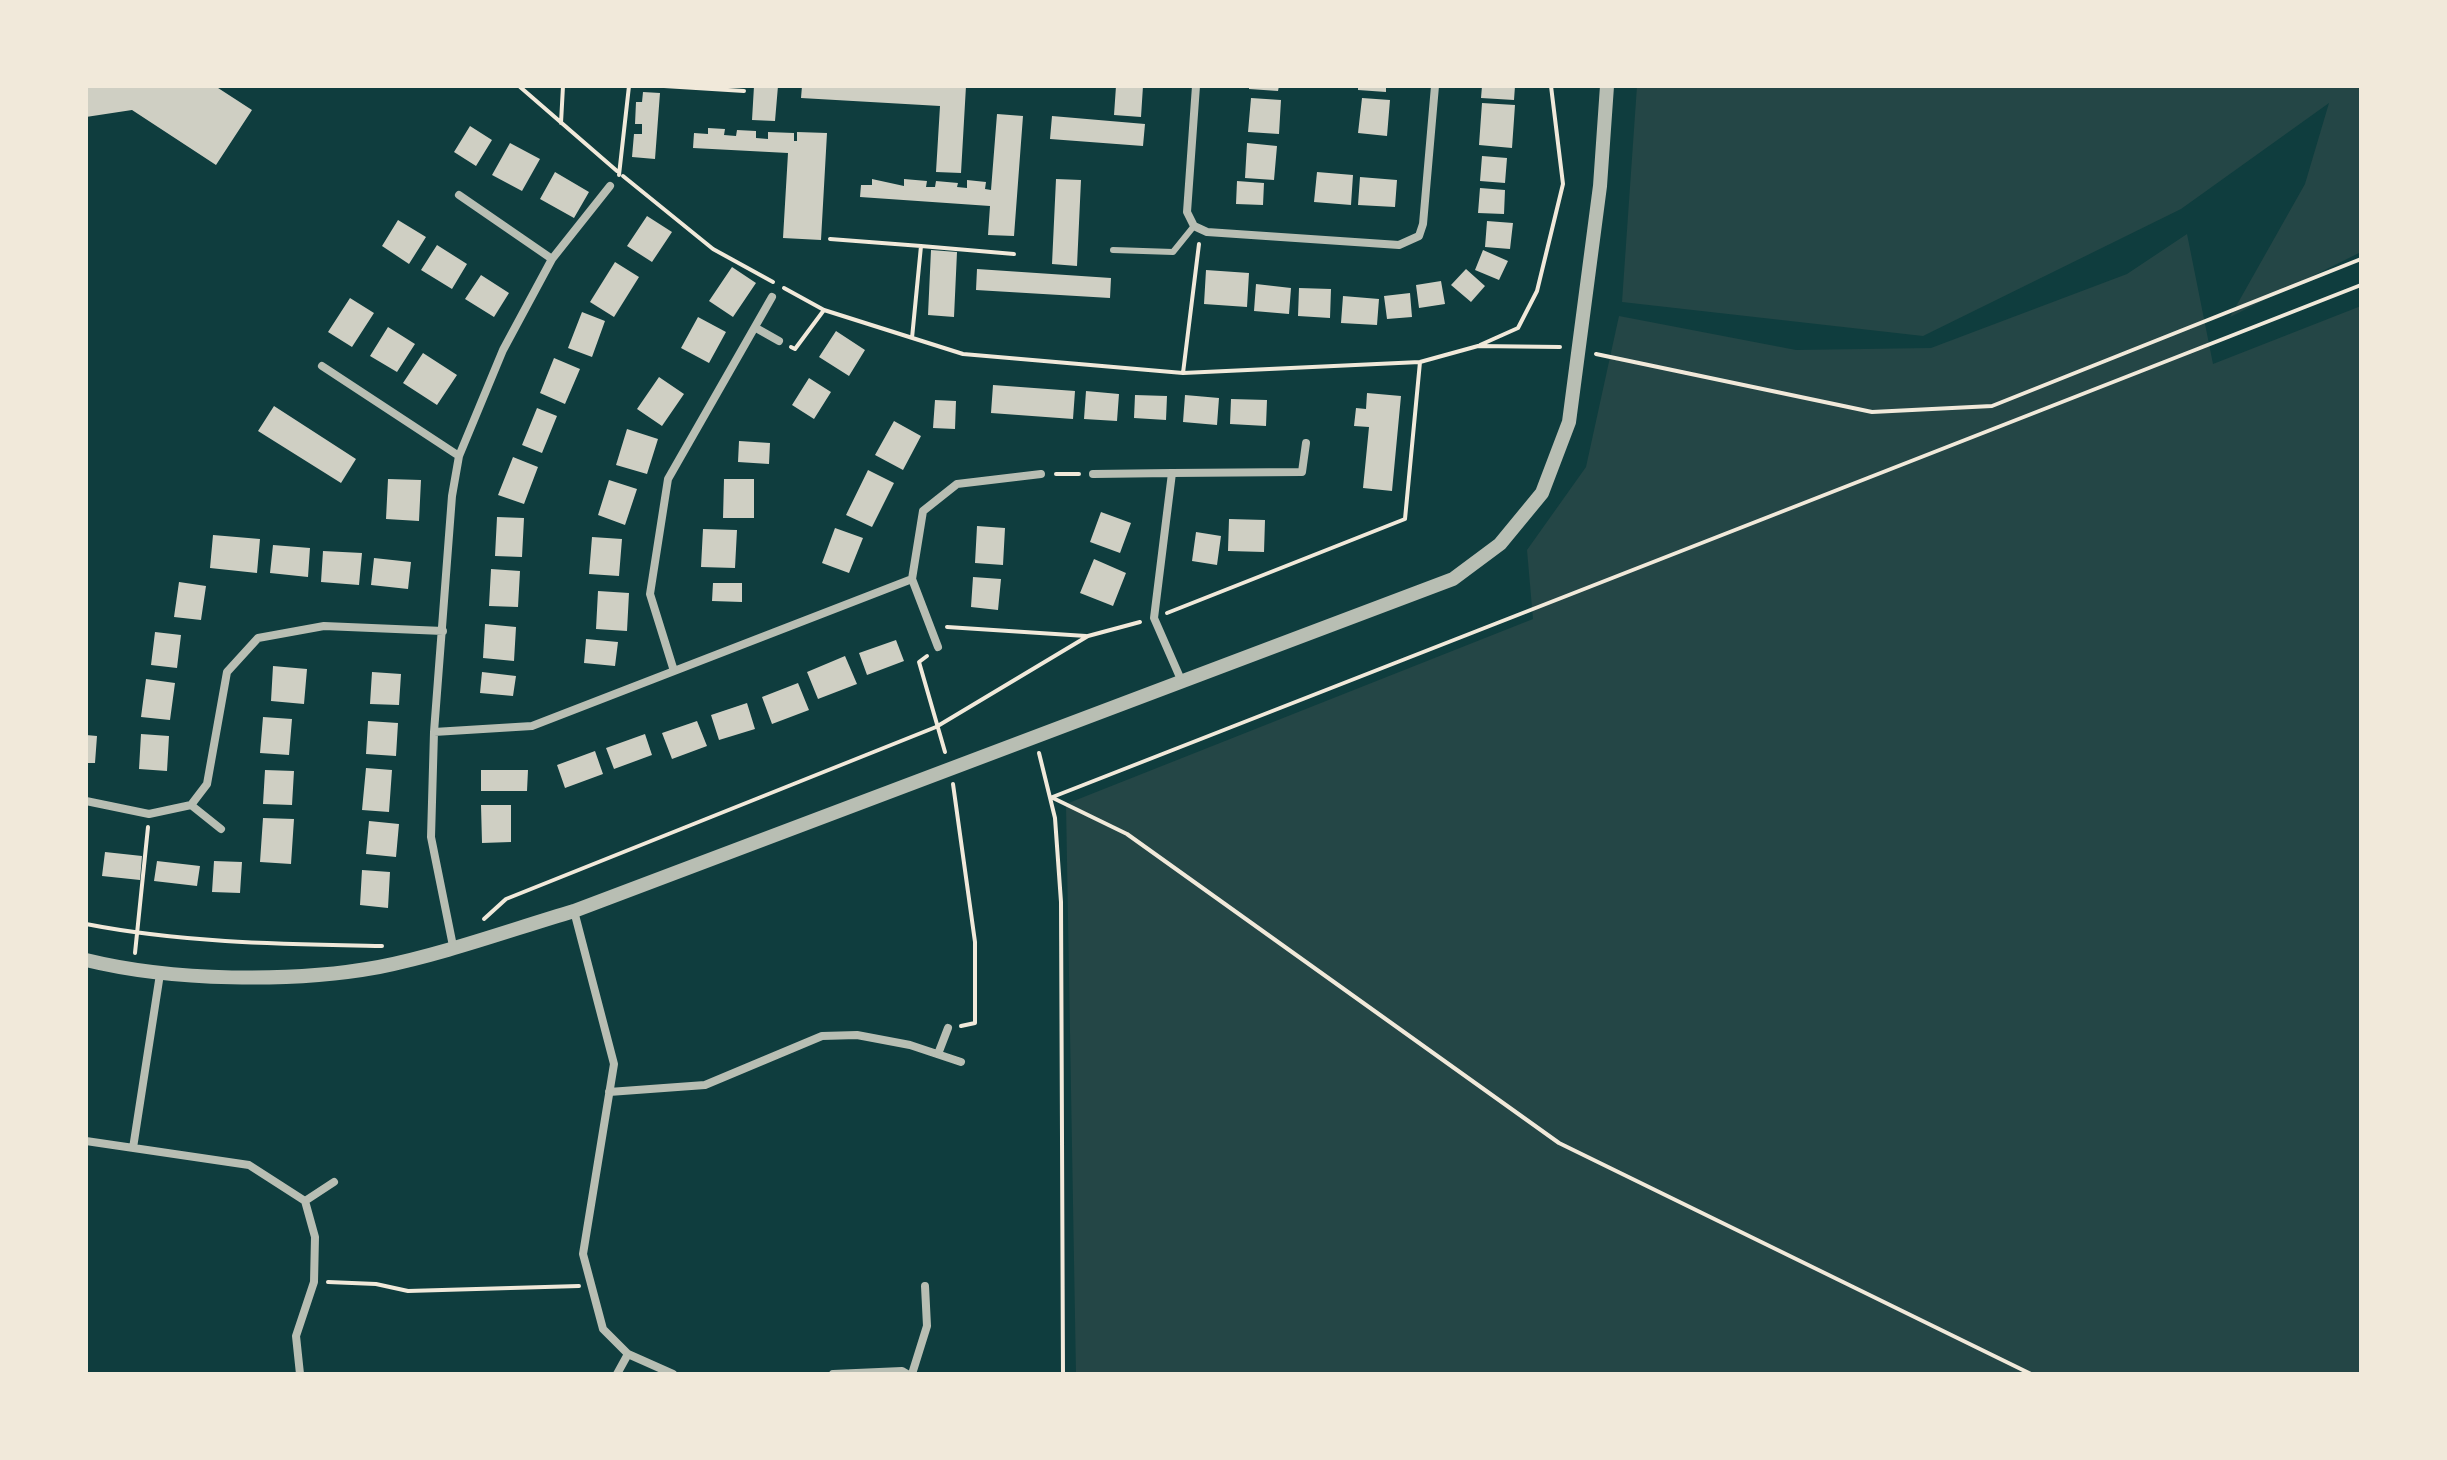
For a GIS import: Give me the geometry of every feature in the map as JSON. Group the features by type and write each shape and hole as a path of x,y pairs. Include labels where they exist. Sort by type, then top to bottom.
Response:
{"street":[{"path":"1196,86 1187,212 1197,228 1399,245 1412,242 1419,236 1423,224 1435,86"},
{"path":"86,960 134,972 271,977 378,967 574,911 1035,740 1453,579 1500,544 1542,493 1569,422 1600,186 1607,86"},
{"path":"453,946 431,837 434,732 452,496 459,456 503,350 552,259 610,186"},
{"path":"459,195 552,259"},
{"path":"674,671 650,594 668,479 772,297"},
{"path":"756,328 779,341"},
{"path":"322,366 459,456"},
{"path":"1093,474 1302,472 1306,443"},
{"path":"1172,473 1154,618 1182,682"},
{"path":"938,647 912,579 923,511 957,484 1041,474"},
{"path":"434,732 532,726 912,579"},
{"path":"86,801 149,814 191,805 207,784 227,672 258,638 324,626 443,631"},
{"path":"191,805 221,829"},
{"path":"574,911 614,1064 583,1254 603,1329 628,1354 673,1374"},
{"path":"133,1148 160,974"},
{"path":"938,1054 948,1028"},
{"path":"609,1092 705,1085 822,1036 857,1035 961,1062"},
{"path":"86,1141 249,1165 305,1201 315,1237 314,1282 296,1336 300,1374"},
{"path":"305,1201 334,1182"},
{"path":"833,1374 909,1374 927,1326 925,1286"},
{"path":"617,1374 628,1354"}],"lane":[{"path":"1113,250 1173,252 1197,228"}],"path":[{"path":"519,86 620,174 713,249 824,310 963,354 1183,373 1420,362 1478,346 1518,328 1537,291 1563,184 1551,86"},
{"path":"561,123 563,86"},
{"path":"610,186 620,174 629,86"},
{"path":"664,86 744,91"},
{"path":"1183,373 1197,228"},
{"path":"830,239 1014,254"},
{"path":"912,338 921,246"},
{"path":"1596,354 1872,412 1992,406 2361,259"},
{"path":"1050,798 2361,285"},
{"path":"779,341 795,349 824,310"},
{"path":"1478,346 1560,347"},
{"path":"453,946 506,899 936,727 1088,636 1154,618 1405,519 1420,362"},
{"path":"1041,474 1093,474"},
{"path":"948,1028 975,1023 975,942 952,770 936,727 919,662 938,647 947,627 1088,636"},
{"path":"1035,740 1050,798 1061,902 1063,1374"},
{"path":"1050,798 1127,834 1559,1143 2031,1374"},
{"path":"134,972 149,814"},
{"path":"86,924 137,934 261,944 392,947"},
{"path":"314,1282 376,1284 408,1291 591,1285"}],"shaded area":[{"path":"1637,86 2361,86 2361,252 2230,317 2305,184 2329,103 2181,209 1923,336 1622,302"},
{"path":"2187,234 2213,364 2361,306 2361,1374 1076,1374 1066,804 1533,619 1527,550 1586,467 1619,316 1796,350 1931,348 2127,274"}],"building":[{"path":"86,86 215,86 252,110 216,165 132,110 86,117"},
{"path":"754,86 778,86 775,121 752,120"},
{"path":"802,86 966,86 961,173 936,172 940,106 801,98"},
{"path":"1116,86 1143,86 1141,117 1114,115"},
{"path":"1249,86 1279,86 1278,91 1249,89"},
{"path":"1358,86 1386,86 1386,92 1358,90"},
{"path":"1482,86 1515,86 1514,100 1481,98"},
{"path":"643,92 660,93 655,159 632,157 634,134 642,134 642,124 635,124 636,102 642,102"},
{"path":"1251,98 1281,100 1279,134 1248,132"},
{"path":"1362,98 1390,100 1387,136 1358,133"},
{"path":"1482,103 1515,105 1512,148 1479,145"},
{"path":"997,114 1023,116 1014,236 988,235 990,206 860,197 861,185 872,185 872,179 904,186 904,179 927,181 926,187 935,187 936,181 958,183 957,187 967,188 967,180 986,182 985,189 991,190"},
{"path":"1052,116 1145,124 1143,146 1050,139"},
{"path":"470,126 492,140 476,166 454,152"},
{"path":"708,128 725,129 724,135 736,136 737,130 756,131 756,138 768,139 768,132 794,133 794,141 797,141 797,132 827,133 821,240 783,238 788,153 693,148 694,133 708,134"},
{"path":"510,143 540,159 522,191 492,175"},
{"path":"1247,143 1277,146 1274,180 1245,178"},
{"path":"1482,156 1507,158 1505,183 1480,181"},
{"path":"555,172 589,192 574,218 540,199"},
{"path":"1317,172 1353,175 1351,205 1314,202"},
{"path":"1360,177 1397,180 1395,207 1358,205"},
{"path":"1056,179 1081,180 1077,266 1052,264"},
{"path":"1237,181 1264,183 1263,205 1236,204"},
{"path":"1480,188 1505,190 1504,214 1478,213"},
{"path":"647,216 672,232 652,262 627,246"},
{"path":"398,220 426,237 409,264 382,246"},
{"path":"1487,221 1513,223 1510,249 1485,247"},
{"path":"437,245 467,264 452,289 421,270"},
{"path":"931,250 957,252 954,317 928,315"},
{"path":"1483,250 1508,261 1499,280 1475,270"},
{"path":"615,262 639,277 614,317 590,302"},
{"path":"732,267 756,283 733,317 709,301"},
{"path":"977,269 1111,278 1110,298 976,290"},
{"path":"1466,269 1485,286 1471,302 1451,285"},
{"path":"1206,270 1249,273 1247,307 1204,304"},
{"path":"481,275 509,293 494,317 465,299"},
{"path":"1441,281 1445,304 1419,308 1416,285"},
{"path":"1256,284 1291,288 1289,314 1254,311"},
{"path":"1299,288 1331,289 1330,318 1298,316"},
{"path":"1410,293 1412,317 1387,319 1384,296"},
{"path":"1343,296 1379,299 1377,325 1341,323"},
{"path":"350,298 374,313 352,347 328,332"},
{"path":"582,312 605,321 592,357 568,348"},
{"path":"698,317 726,332 709,363 681,348"},
{"path":"388,327 415,344 397,372 370,356"},
{"path":"836,331 865,350 849,376 819,357"},
{"path":"423,353 457,375 437,405 403,383"},
{"path":"554,358 580,369 565,404 540,393"},
{"path":"659,377 684,394 662,426 637,409"},
{"path":"809,378 831,392 814,419 792,405"},
{"path":"993,385 1075,391 1073,419 991,413"},
{"path":"1086,391 1119,394 1117,421 1084,419"},
{"path":"1367,393 1401,396 1392,491 1363,488 1369,427 1354,426 1356,408 1366,409"},
{"path":"1135,395 1167,396 1166,420 1134,418"},
{"path":"1185,395 1219,398 1217,425 1183,422"},
{"path":"1231,399 1267,400 1266,426 1230,424"},
{"path":"935,400 956,401 955,429 933,428"},
{"path":"274,406 356,459 341,483 258,431"},
{"path":"537,408 557,416 542,453 522,445"},
{"path":"894,421 921,436 903,470 875,455"},
{"path":"627,429 658,439 647,474 616,465"},
{"path":"739,441 770,443 769,464 738,462"},
{"path":"513,457 538,467 524,504 498,495"},
{"path":"868,470 894,483 872,527 846,515"},
{"path":"388,479 421,480 419,521 386,519"},
{"path":"724,479 754,479 754,518 723,518"},
{"path":"609,480 637,489 625,525 598,515"},
{"path":"1101,512 1131,523 1120,553 1090,542"},
{"path":"497,517 524,518 522,557 495,556"},
{"path":"1229,519 1265,520 1264,552 1228,551"},
{"path":"977,526 1005,528 1003,565 975,563"},
{"path":"835,528 863,538 849,573 822,563"},
{"path":"703,529 737,530 735,568 701,567"},
{"path":"1196,532 1221,536 1217,565 1192,561"},
{"path":"213,535 260,539 257,573 210,568"},
{"path":"592,537 622,539 619,576 589,574"},
{"path":"273,545 310,548 308,577 270,573"},
{"path":"323,551 362,553 359,585 321,582"},
{"path":"374,558 411,562 408,589 371,585"},
{"path":"1094,559 1126,573 1113,606 1080,593"},
{"path":"491,569 520,571 518,607 489,606"},
{"path":"973,577 1001,579 998,610 971,607"},
{"path":"179,582 206,586 201,620 174,617"},
{"path":"713,583 742,583 742,602 712,601"},
{"path":"598,591 629,593 627,631 596,629"},
{"path":"485,624 516,627 514,661 483,658"},
{"path":"155,632 181,635 177,668 151,665"},
{"path":"586,639 618,642 615,666 584,663"},
{"path":"896,640 904,661 867,675 859,653"},
{"path":"845,656 857,684 818,699 807,672"},
{"path":"273,666 307,669 304,704 271,701"},
{"path":"372,672 401,674 399,705 370,704"},
{"path":"482,672 516,676 513,696 480,693"},
{"path":"146,679 175,683 170,720 141,717"},
{"path":"798,683 809,710 772,724 762,697"},
{"path":"747,703 755,729 719,740 711,715"},
{"path":"263,717 292,719 289,755 260,753"},
{"path":"368,721 398,723 396,756 366,754"},
{"path":"697,721 707,746 672,759 662,733"},
{"path":"141,734 169,736 167,771 139,769"},
{"path":"645,734 652,755 614,769 606,748"},
{"path":"86,735 97,736 95,763 86,763"},
{"path":"595,751 603,774 565,788 557,765"},
{"path":"366,768 392,770 389,812 362,810"},
{"path":"265,770 294,771 292,805 263,804"},
{"path":"481,770 528,770 527,791 481,791"},
{"path":"481,805 511,805 511,842 482,843"},
{"path":"263,818 294,819 291,864 260,862"},
{"path":"369,821 399,824 396,857 366,854"},
{"path":"105,852 142,856 140,880 102,876"},
{"path":"157,861 200,866 197,886 154,881"},
{"path":"214,861 242,862 240,893 212,892"},
{"path":"362,870 390,872 388,908 360,905"}]}
